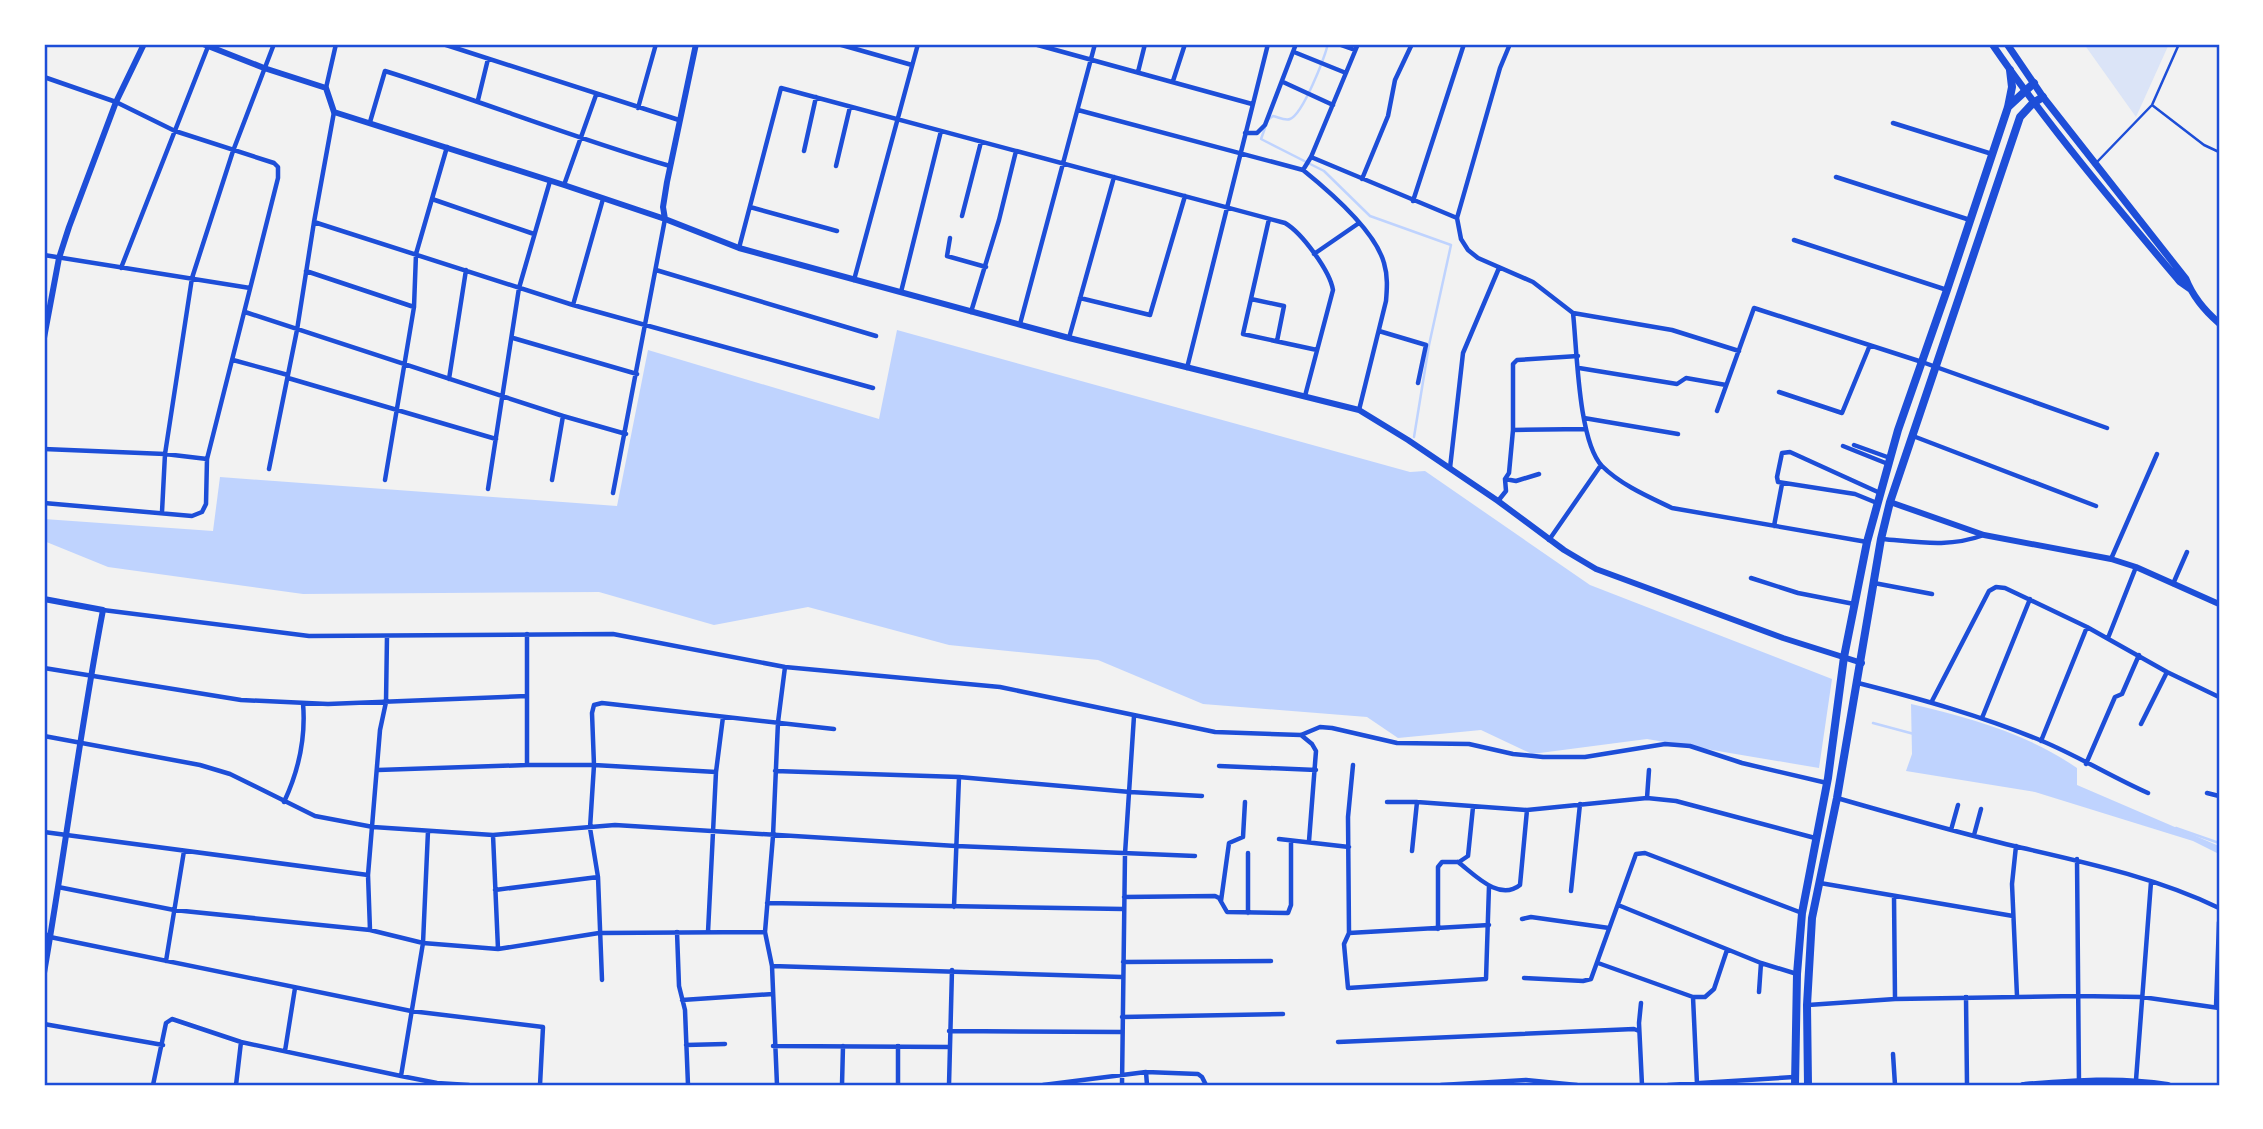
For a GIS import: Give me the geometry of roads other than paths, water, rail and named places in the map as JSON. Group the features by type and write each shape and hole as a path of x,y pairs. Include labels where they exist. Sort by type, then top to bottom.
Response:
{"main road":[{"path":"1992,44 2033,103 2140,235 2180,282 2190,289"},
{"path":"2007,44 2094,165 2186,279 2207,312 2219,323"},
{"path":"1795,1081 1797,974 1802,913 1827,783 1844,657 1867,542 1889,461 2008,107 2012,87 2010,69"},
{"path":"2008,107 2034,83"},
{"path":"1808,1085 1807,1005 1812,918 1862,663 1881,539 1911,435 1961,296 2020,117 2043,97"}],"street":[{"path":"44,338 59,258 116,102 144,44"},
{"path":"121,268 207,44 264,68 326,88"},
{"path":"162,512 165,454 192,278 233,151 274,44"},
{"path":"269,469 297,330 334,111 326,88 336,44"},
{"path":"443,44 679,120"},
{"path":"638,108 656,44"},
{"path":"613,493 665,219 663,207 670,166 696,44"},
{"path":"838,44 912,65"},
{"path":"853,280 918,44"},
{"path":"1034,44 1253,104"},
{"path":"1020,325 1095,44"},
{"path":"1138,72 1145,44"},
{"path":"1173,81 1185,44"},
{"path":"1187,369 1268,44"},
{"path":"1245,133 1262,130 1296,44"},
{"path":"1338,44 1355,50"},
{"path":"1304,168 1358,44"},
{"path":"1362,179 1388,116 1395,80 1412,44"},
{"path":"1413,201 1464,44"},
{"path":"1510,44 1500,68 1457,218 1461,239 1468,250 1478,258 1533,282 1573,313 1671,330 1739,351"},
{"path":"1294,52 1346,74"},
{"path":"478,100 488,59"},
{"path":"370,122 385,71 670,166"},
{"path":"44,77 116,102 175,131 274,163 278,167 278,178 246,313 207,459 206,504 202,512 192,516 44,503"},
{"path":"1283,82 1333,105"},
{"path":"739,248 781,88 816,97 1269,219 1293,228 1331,280 1333,290 1304,397"},
{"path":"564,185 596,94"},
{"path":"804,152 816,97"},
{"path":"836,166 850,107"},
{"path":"1078,110 1304,168 1332,194 1359,223 1384,262 1387,283 1386,302 1359,410"},
{"path":"334,111 665,219 739,248 1187,369 1359,410 1413,443 1584,562 1610,575 1783,638 1862,663"},
{"path":"1893,123 1993,155"},
{"path":"901,293 941,131"},
{"path":"962,216 981,142"},
{"path":"385,481 414,307 416,254 447,146"},
{"path":"971,312 986,267 1016,151"},
{"path":"1310,158 1457,218"},
{"path":"1069,338 1114,177"},
{"path":"1836,177 1971,220"},
{"path":"488,489 519,288 550,181"},
{"path":"1080,298 1150,315 1185,197"},
{"path":"432,199 534,234"},
{"path":"573,305 603,199"},
{"path":"750,207 838,231"},
{"path":"1269,219 1243,334 1318,350"},
{"path":"314,222 573,305 873,388"},
{"path":"1314,254 1359,223"},
{"path":"950,238 947,256 986,267"},
{"path":"1794,240 1947,290"},
{"path":"44,255 250,288"},
{"path":"1450,469 1463,353 1499,268"},
{"path":"449,379 466,270"},
{"path":"656,270 876,336"},
{"path":"306,271 414,307"},
{"path":"1251,299 1284,306 1277,341"},
{"path":"1717,411 1754,308 1922,362 2107,428"},
{"path":"246,313 626,434"},
{"path":"1573,313 1586,429 1601,465 1644,495 1672,508 1867,542"},
{"path":"1379,331 1426,345 1418,383"},
{"path":"513,338 637,374"},
{"path":"1779,392 1842,413 1870,345"},
{"path":"1498,501 1506,491 1505,479 1513,430 1515,361 1578,356"},
{"path":"233,360 496,439"},
{"path":"1578,368 1677,384 1686,378 1726,385"},
{"path":"552,480 563,416"},
{"path":"1584,418 1678,434"},
{"path":"1513,430 1586,429"},
{"path":"1911,435 2096,506"},
{"path":"1854,445 1889,461"},
{"path":"1843,446 1889,461"},
{"path":"44,449 165,454 207,459"},
{"path":"1877,503 1855,494 1778,482 1782,453 1785,451 1880,493"},
{"path":"2111,559 2157,454"},
{"path":"1549,540 1601,465"},
{"path":"1505,479 1516,481 1539,474"},
{"path":"1774,526 1782,484"},
{"path":"1890,502 1984,535 2111,559 2136,567 2219,604"},
{"path":"1881,539 1942,544 1963,543 1984,535"},
{"path":"2173,584 2187,552"},
{"path":"2108,638 2136,567"},
{"path":"1751,578 1797,593 1855,605"},
{"path":"1874,583 1932,594"},
{"path":"1932,701 1989,591 1996,587 2087,627 2167,672 2219,697"},
{"path":"44,599 103,610 309,636 613,634 785,667 1000,687 1215,732 1301,735 1320,727 1332,727 1397,743 1469,744 1513,754 1543,757 1585,757 1665,744 1690,746 1742,763 1827,783"},
{"path":"1982,718 2030,600"},
{"path":"44,973 47,935 67,836 90,676 103,610"},
{"path":"2041,741 2087,627"},
{"path":"527,634 527,765"},
{"path":"370,930 368,875 380,730 386,702 387,636"},
{"path":"2087,764 2115,697 2122,694 2139,655"},
{"path":"777,1085 773,1046 772,966 765,932 778,722 785,667"},
{"path":"44,668 241,700 303,703 386,702 527,696"},
{"path":"2141,724 2167,672"},
{"path":"1858,683 1932,701 1982,718 2041,741 2148,793"},
{"path":"284,802 295,779 302,750 305,726 303,703"},
{"path":"602,981 598,877 590,828 594,705 602,703 834,729"},
{"path":"1122,1085 1123,909 1134,715"},
{"path":"708,932 716,772 723,717"},
{"path":"1301,735 1316,751 1309,841"},
{"path":"44,736 210,768 230,774 315,816 373,827 493,835 615,825 956,846 1195,856"},
{"path":"378,770 594,765 716,772"},
{"path":"1353,765 1348,817 1349,933 1344,944 1348,988 1486,979 1489,886"},
{"path":"1219,766 1316,770"},
{"path":"1647,799 1649,770"},
{"path":"775,771 959,777 1202,796"},
{"path":"954,907 959,777"},
{"path":"2207,793 2219,796"},
{"path":"1387,802 1527,810 1647,799 1676,801 1815,838"},
{"path":"1837,799 1951,830 2077,859 2192,895 2219,908"},
{"path":"1245,802 1243,837 1229,843 1219,899 1225,911 1286,913 1291,909 1292,841"},
{"path":"1412,851 1417,802"},
{"path":"1571,891 1580,804"},
{"path":"1951,830 1958,805"},
{"path":"1438,929 1438,867 1442,862 1458,862 1468,856 1473,807"},
{"path":"1974,835 1981,808"},
{"path":"1458,862 1489,886 1512,891 1520,886 1527,810"},
{"path":"401,1076 423,943 428,831"},
{"path":"44,832 368,875"},
{"path":"493,835 498,949"},
{"path":"1279,839 1349,847"},
{"path":"2016,846 2012,916 2017,996"},
{"path":"166,961 184,851"},
{"path":"1248,853 1248,913"},
{"path":"1524,978 1591,979 1636,855 1644,853 1802,913"},
{"path":"2077,859 2078,1083"},
{"path":"495,890 598,877"},
{"path":"2136,1080 2151,882"},
{"path":"1818,883 2012,916"},
{"path":"58,887 174,910 370,930 423,943 498,949 599,933 765,932"},
{"path":"1894,896 1895,999"},
{"path":"1124,897 1219,899"},
{"path":"766,904 1123,909"},
{"path":"1618,905 1761,963 1797,974"},
{"path":"1522,919 1531,917 1609,928"},
{"path":"1807,1005 1895,999 2077,996 2142,997 2217,1008 2219,922"},
{"path":"1349,933 1489,925"},
{"path":"677,932 678,986 685,1010 688,1085"},
{"path":"47,935 411,1011 543,1027 540,1085"},
{"path":"1598,962 1693,997 1705,997 1711,994 1728,950"},
{"path":"1123,962 1271,961"},
{"path":"1759,992 1761,963"},
{"path":"772,966 1122,977"},
{"path":"949,1085 952,970"},
{"path":"285,1051 295,988"},
{"path":"682,1000 773,994"},
{"path":"1693,997 1697,1084"},
{"path":"1966,997 1967,1085"},
{"path":"1641,1003 1639,1031 1642,1085"},
{"path":"1122,1017 1283,1014"},
{"path":"153,1085 166,1023 172,1018 241,1042 437,1084 469,1085"},
{"path":"44,1024 163,1045"},
{"path":"1338,1042 1634,1029 1639,1031"},
{"path":"949,1031 1122,1032"},
{"path":"236,1085 241,1042"},
{"path":"686,1045 725,1044"},
{"path":"773,1046 950,1047"},
{"path":"842,1085 843,1046"},
{"path":"898,1046 898,1085"},
{"path":"1893,1054 1895,1085"},
{"path":"1146,1072 1147,1085"},
{"path":"1043,1085 1146,1072 1194,1074 1202,1077 1206,1085"},
{"path":"1441,1085 1526,1080 1577,1085"},
{"path":"2023,1085 2136,1080 2168,1085"},
{"path":"1668,1085 1795,1081"}],"lane":[{"path":"2094,165 2151,104 2179,44"},
{"path":"2151,104 2204,145 2219,152"}],"water":[{"path":"897,330 1410,472 1425,471 1590,585 1832,679 1819,768 1647,739 1532,754 1481,730 1398,738 1367,717 1203,704 1098,660 949,645 808,607 714,625 599,592 303,594 108,567 44,541 44,519 213,531 220,477 617,506 648,350 879,419"},
{"path":"1911,704 1976,721 2038,745 2077,768 2077,785 2219,846 2219,854 2193,841 2035,792 1906,771 1912,754"}],"waterway":[{"path":"1269,119 1273,116 1290,119 1295,115 1312,85 1328,44"},
{"path":"1265,128 1261,139 1324,171 1370,216 1451,245 1429,345 1414,437"},
{"path":"1873,723 1914,734"},
{"path":"2176,828 2219,843"}]}
